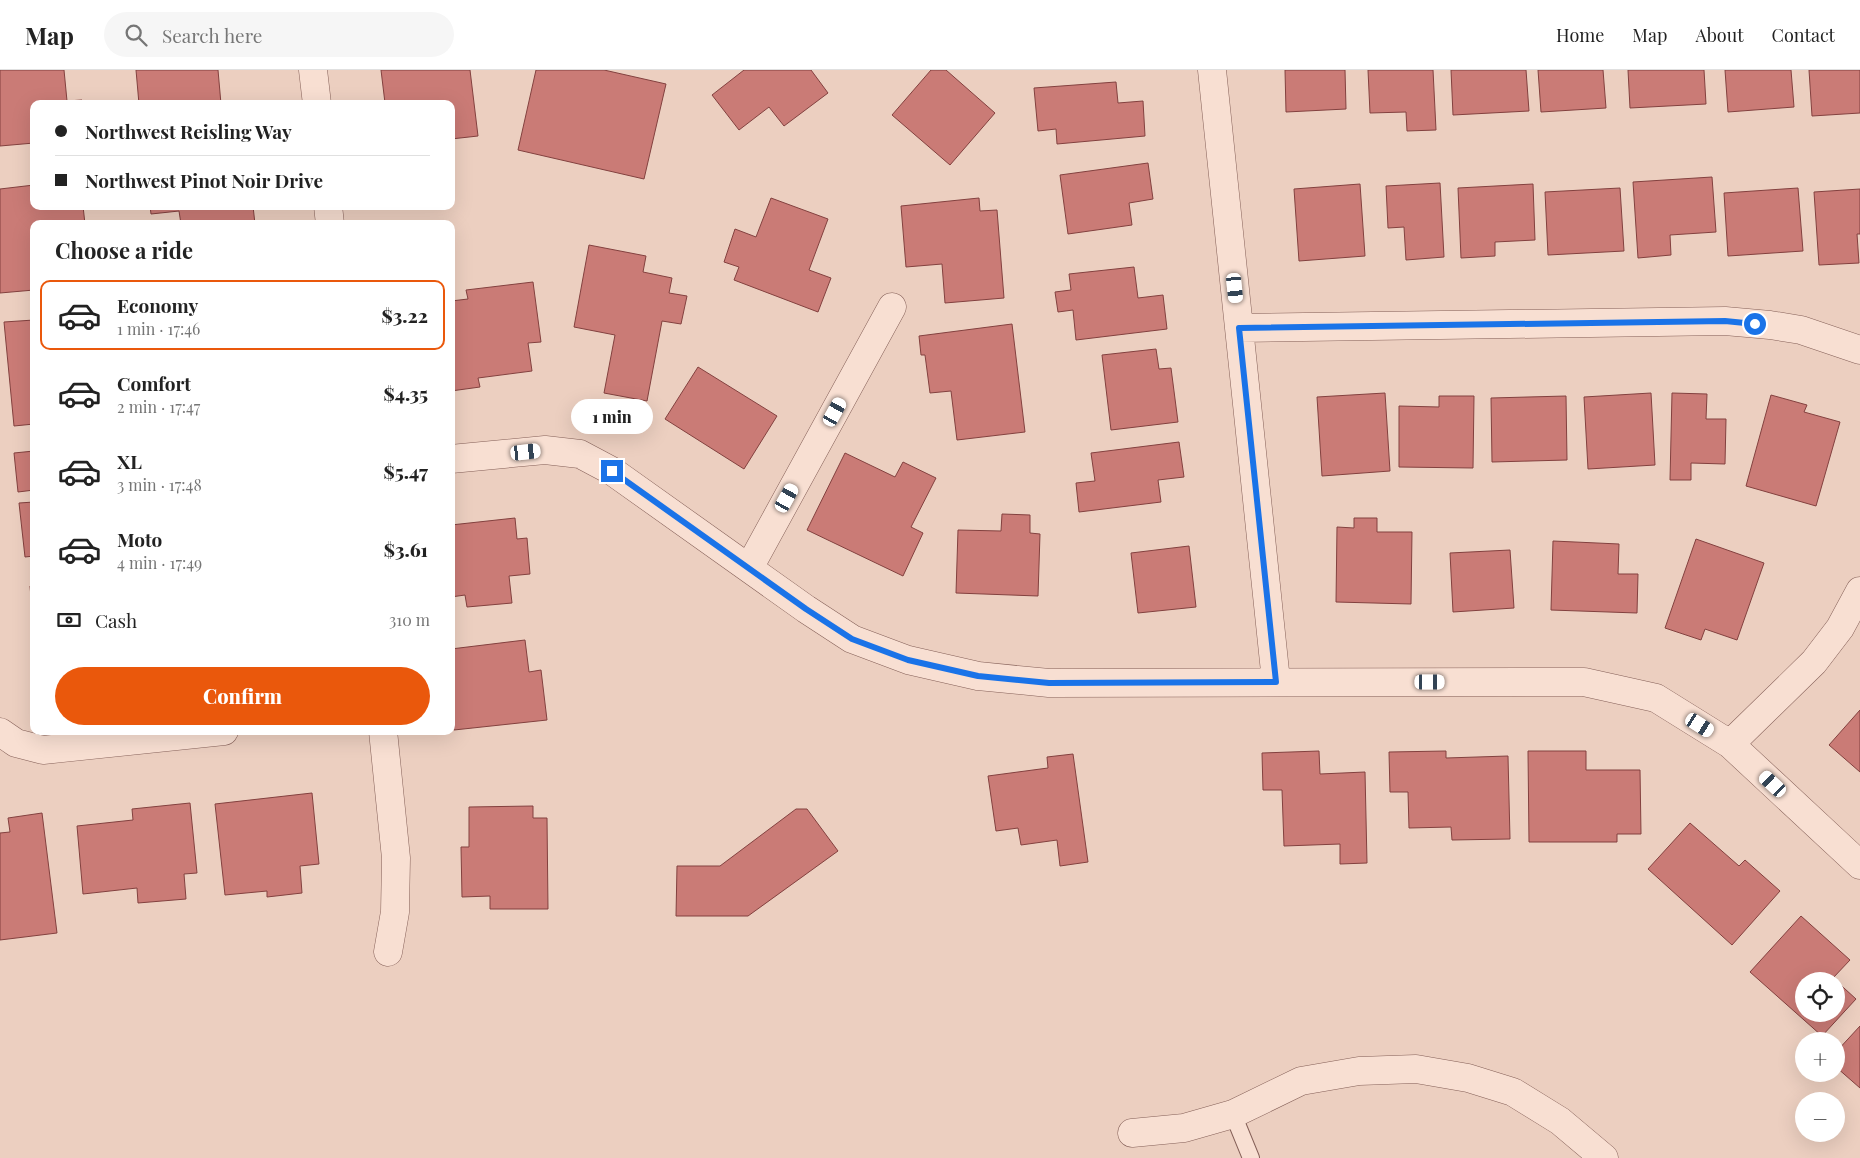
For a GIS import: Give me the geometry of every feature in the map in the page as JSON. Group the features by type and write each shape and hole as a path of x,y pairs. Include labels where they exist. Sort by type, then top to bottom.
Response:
{"street":[{"path":"313,70 317,100"},
{"path":"1212,70 1276,682"},
{"path":"749,568 892,307"},
{"path":"1239,328 1725,321 1801,330 1860,350"},
{"path":"455,459 545,450 580,454 612,471 806,609 852,639 908,660 978,676 1049,683 1584,682 1656,698 1730,744 1860,865"},
{"path":"1730,744 1814,662 1840,628 1860,591"},
{"path":"0,732 16,743 43,750 186,735"},
{"path":"383,735 396,858 394,912 388,952"},
{"path":"1132,1133 1184,1128 1233,1114 1301,1081 1359,1072 1416,1069 1468,1078 1513,1092 1560,1121 1604,1158"}],"lane":[{"path":"1233,1114 1250,1158"}],"building":[{"path":"0,70 64,70 67,100 30,100 30,143 0,146"},
{"path":"136,70 218,70 221,100 139,100"},
{"path":"381,70 470,70 478,136 455,139 455,100 385,100"},
{"path":"536,70 604,70 666,84 644,179 518,150"},
{"path":"744,70 811,70 828,93 784,126 769,107 739,130 712,95"},
{"path":"931,70 946,70 995,113 950,165 892,115"},
{"path":"1285,70 1345,70 1346,109 1286,112"},
{"path":"1368,70 1433,70 1436,130 1407,131 1406,112 1370,113"},
{"path":"1451,70 1526,70 1529,111 1453,115"},
{"path":"1538,70 1603,70 1606,108 1541,112"},
{"path":"1628,70 1704,70 1706,104 1630,108"},
{"path":"1725,70 1791,70 1794,107 1728,112"},
{"path":"1809,70 1860,70 1860,113 1812,116"},
{"path":"1116,82 1118,103 1143,101 1145,136 1057,144 1056,129 1038,131 1034,88"},
{"path":"1148,163 1153,199 1129,203 1132,225 1068,234 1060,175"},
{"path":"1712,177 1716,232 1670,235 1671,255 1638,258 1633,182"},
{"path":"1440,183 1444,257 1406,260 1404,227 1388,228 1386,186"},
{"path":"1360,184 1365,256 1299,261 1294,189"},
{"path":"1533,184 1535,240 1495,242 1495,256 1461,258 1458,188"},
{"path":"30,185 30,210 83,210 85,220 30,220 30,290 0,293 0,189"},
{"path":"1620,188 1624,251 1548,255 1545,192"},
{"path":"1798,188 1803,251 1728,256 1724,193"},
{"path":"1860,189 1860,234 1857,234 1859,263 1819,265 1814,192"},
{"path":"771,198 828,219 809,270 831,278 818,312 734,280 739,267 724,262 735,229 756,237"},
{"path":"979,198 980,211 997,210 1004,298 945,303 942,264 906,267 901,206"},
{"path":"150,210 253,210 255,220 180,220 179,211 151,214"},
{"path":"589,245 646,256 643,272 672,278 669,293 687,296 681,324 662,321 647,401 604,393 615,335 574,327"},
{"path":"1134,267 1138,298 1163,295 1167,329 1076,340 1073,310 1058,312 1055,292 1071,290 1069,274"},
{"path":"533,282 541,342 528,343 532,371 478,378 480,387 455,390 455,301 468,299 466,290"},
{"path":"30,320 30,424 14,426 4,322"},
{"path":"1012,324 1025,432 957,440 951,391 930,393 925,355 921,355 919,336"},
{"path":"1156,349 1159,369 1171,368 1178,422 1111,430 1102,355"},
{"path":"698,367 777,416 744,469 665,419"},
{"path":"1385,393 1390,471 1322,476 1317,397"},
{"path":"1651,393 1655,465 1588,469 1584,397"},
{"path":"1672,393 1707,394 1706,419 1726,419 1725,464 1691,463 1691,480 1670,480"},
{"path":"1771,395 1807,405 1804,412 1840,422 1816,506 1746,486"},
{"path":"1439,396 1474,396 1473,468 1399,467 1399,406 1439,407"},
{"path":"1566,396 1567,460 1492,462 1491,398"},
{"path":"1179,442 1184,477 1158,480 1161,502 1079,512 1076,483 1095,481 1091,453"},
{"path":"30,451 30,490 18,492 14,453"},
{"path":"845,453 895,477 903,462 936,478 911,527 923,533 903,576 807,530"},
{"path":"30,502 30,556 25,557 19,503"},
{"path":"1002,514 1030,515 1030,533 1040,534 1038,596 956,593 958,530 1001,531"},
{"path":"515,518 517,539 527,538 530,574 509,576 512,603 467,607 465,595 455,596 455,525"},
{"path":"1354,518 1377,518 1377,532 1412,532 1411,604 1336,602 1337,527 1354,528"},
{"path":"1696,539 1764,563 1737,640 1705,629 1701,640 1665,628"},
{"path":"1553,541 1619,544 1618,574 1638,574 1637,613 1551,610"},
{"path":"1189,546 1196,607 1138,613 1131,553"},
{"path":"1510,550 1514,608 1453,612 1450,553"},
{"path":"525,640 529,672 541,670 547,720 455,730 455,649"},
{"path":"1860,710 1860,772 1829,745"},
{"path":"1319,751 1320,774 1365,772 1367,863 1340,864 1340,844 1284,846 1282,790 1263,790 1262,753"},
{"path":"1446,751 1446,758 1508,756 1510,839 1452,840 1451,827 1409,828 1408,792 1390,792 1389,752"},
{"path":"1528,751 1586,751 1586,770 1640,770 1641,834 1617,834 1617,842 1529,842"},
{"path":"1073,754 1088,862 1060,866 1057,840 1021,845 1018,828 996,831 988,776 1048,768 1047,757"},
{"path":"312,793 319,864 300,866 302,893 267,897 267,891 225,895 215,804"},
{"path":"190,803 197,873 184,874 186,899 138,903 137,888 83,894 77,826 133,820 132,809"},
{"path":"533,806 533,818 547,818 548,909 490,909 490,896 462,897 461,847 469,847 469,807"},
{"path":"796,809 807,809 838,851 748,916 676,916 677,866 720,866"},
{"path":"42,813 57,933 0,940 0,833 10,832 8,818"},
{"path":"1690,823 1739,866 1745,860 1780,891 1732,945 1648,869"},
{"path":"1801,916 1850,960 1839,972 1795,972 1795,1012 1750,972"},
{"path":"1845,989 1856,999 1845,1011"},
{"path":"1806,1022 1835,1022 1826,1032 1818,1032"},
{"path":"1860,1026 1860,1088 1845,1075 1845,1042"}],"route":[{"path":"612,471 806,609 852,639 908,660 978,676 1049,683 1276,682 1239,328 1725,321 1755,324"}]}
